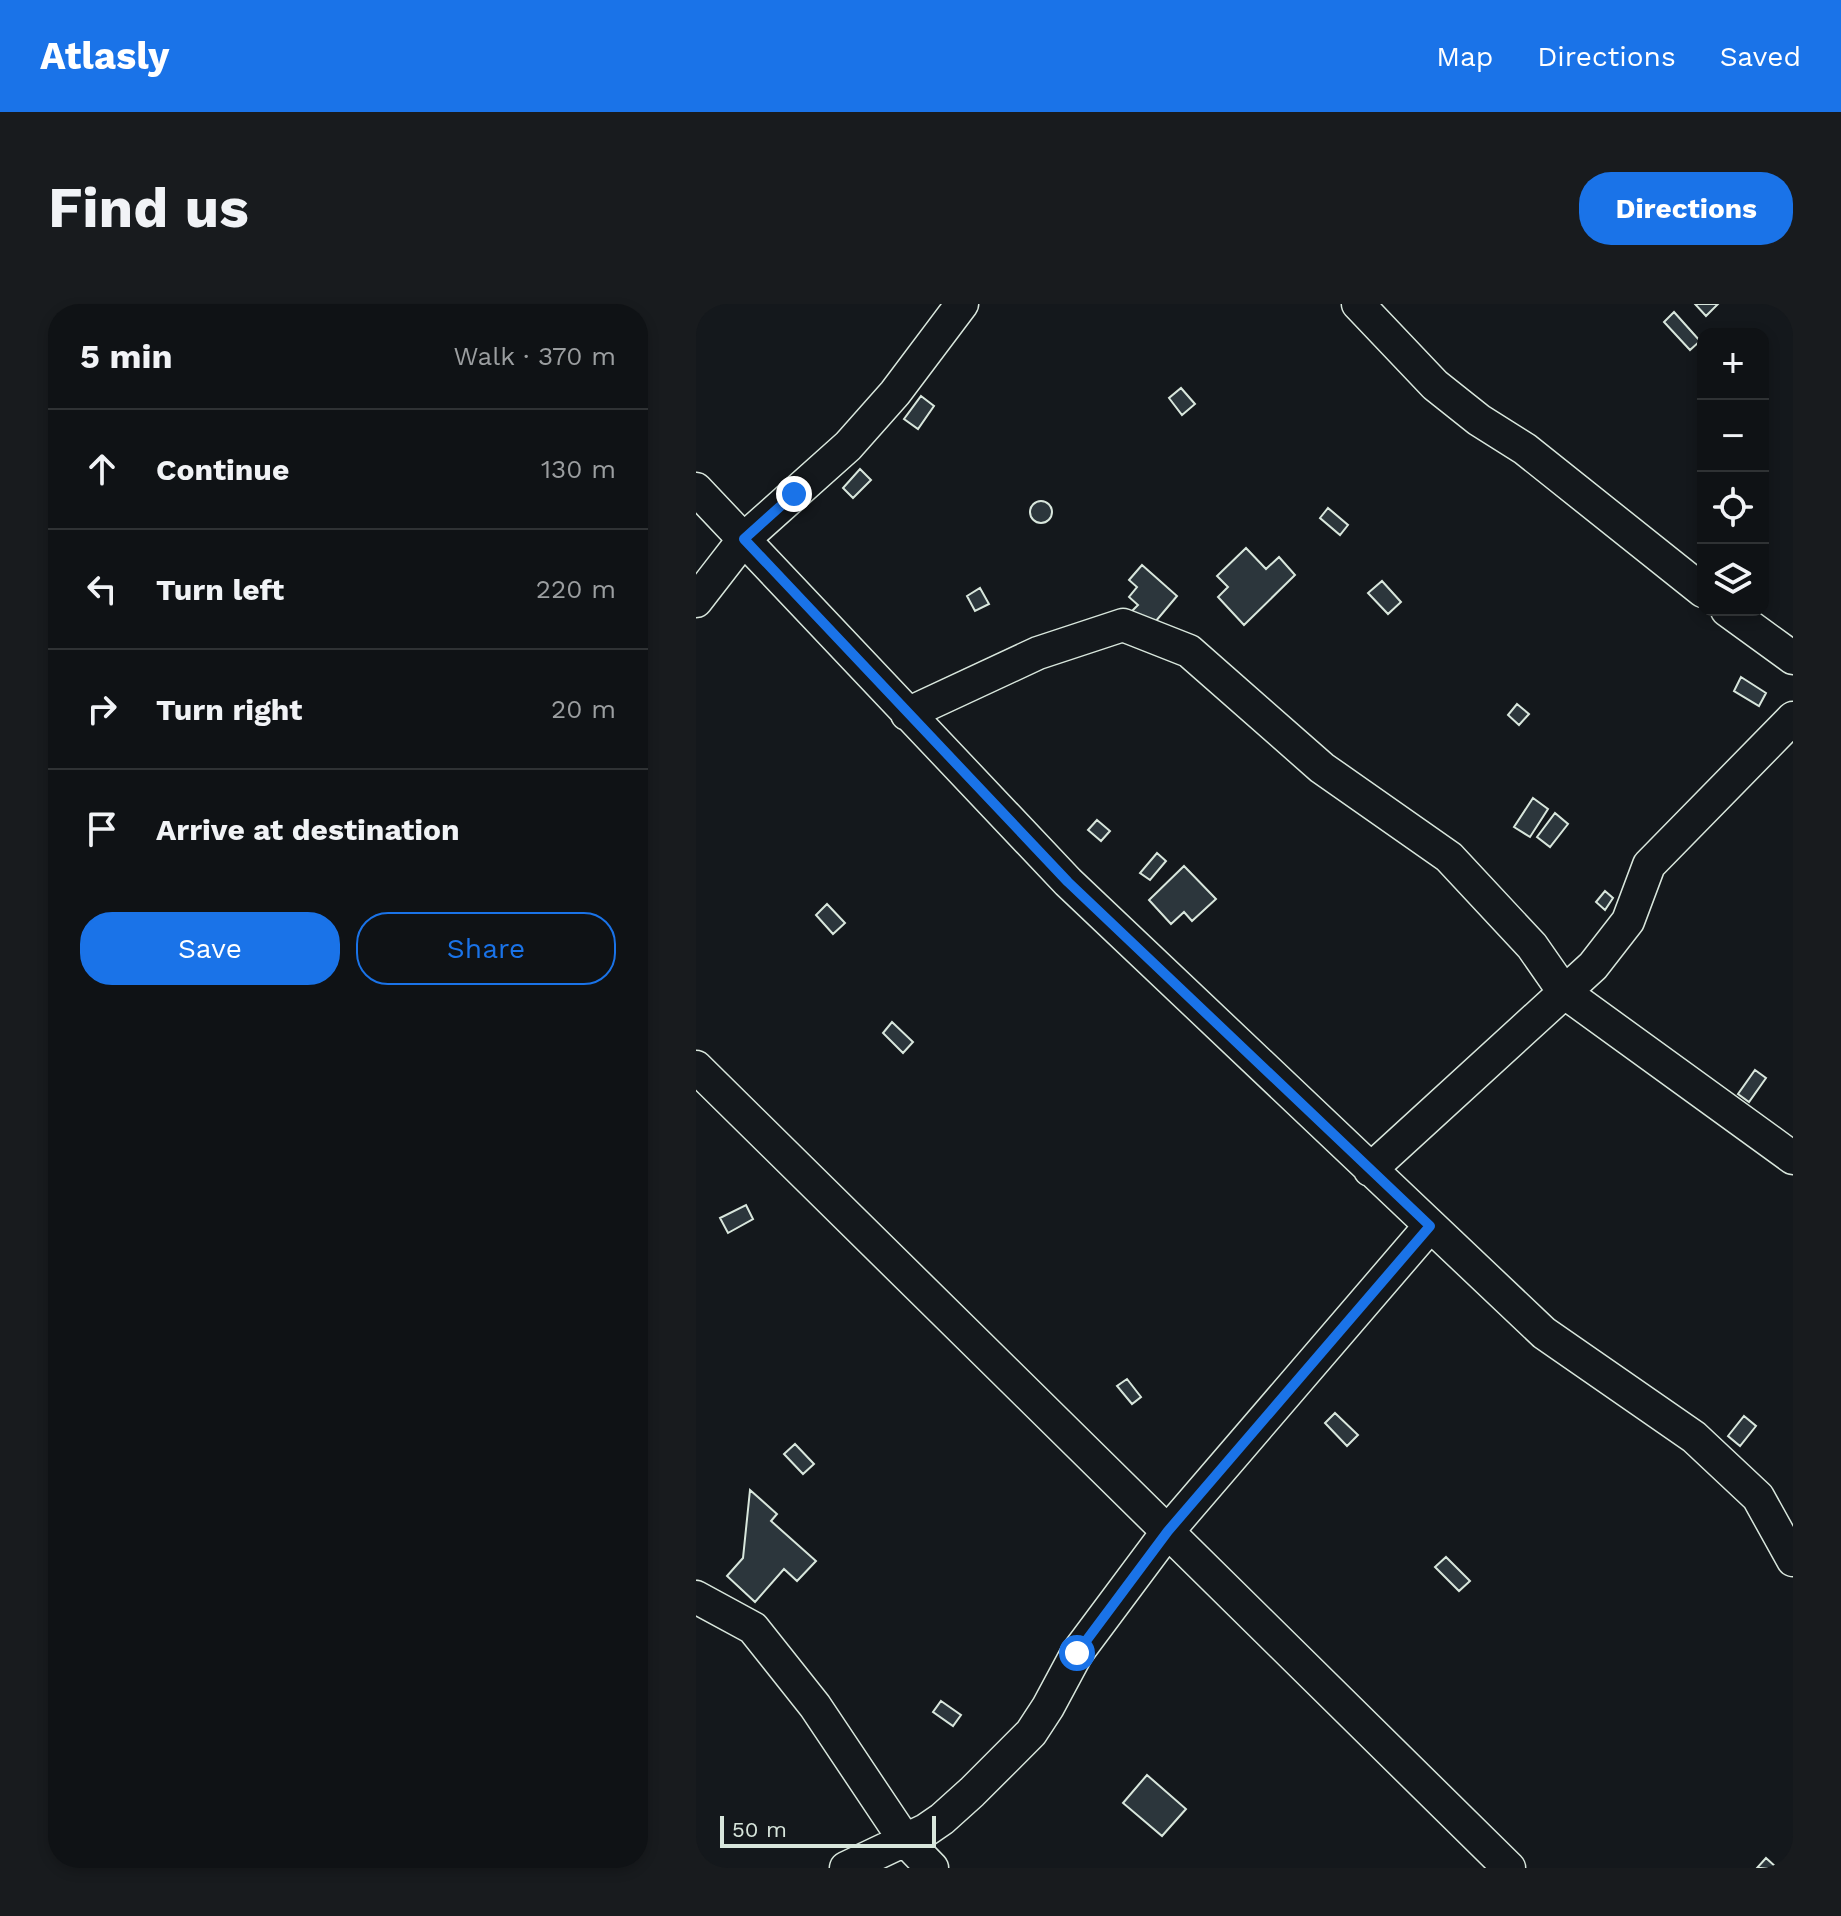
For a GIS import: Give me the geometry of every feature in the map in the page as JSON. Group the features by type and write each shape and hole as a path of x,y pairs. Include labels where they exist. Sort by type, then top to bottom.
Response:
{"street":[{"path":"696,601 744,539 848,446 895,393 962,304"},
{"path":"1358,304 1435,385 1479,420 1525,449 1697,586"},
{"path":"696,489 1068,882 1544,1333 1694,1437 1758,1497 1793,1560"},
{"path":"1735,616 1793,658"},
{"path":"907,714 1038,653 1123,625 1189,651 1322,768 1449,857 1532,946 1564,992 1793,1158"},
{"path":"1370,1170 1593,966 1628,921 1649,865 1793,718"},
{"path":"696,1067 1509,1868"},
{"path":"846,1868 926,1830 942,1819 1031,1733 1077,1653 1168,1531 1430,1226"},
{"path":"696,1597 753,1628 815,1706 904,1839 932,1868"}],"building":[{"path":"1695,304 1718,304 1706,316"},
{"path":"1674,312 1697,338 1697,344 1690,350 1664,322"},
{"path":"1181,388 1195,404 1182,415 1169,398"},
{"path":"921,396 934,406 918,429 904,419"},
{"path":"860,469 871,480 853,498 843,488"},
{"path":"1041,501 1049,504 1052,512 1049,520 1041,523 1033,520 1030,512 1033,504"},
{"path":"1328,508 1348,525 1340,535 1320,518"},
{"path":"1246,548 1266,569 1279,557 1295,575 1244,625 1218,597 1228,587 1217,576"},
{"path":"1142,565 1177,596 1150,628 1131,612 1138,605 1129,597 1137,587 1129,580"},
{"path":"1382,581 1401,602 1388,614 1368,593"},
{"path":"980,588 989,604 975,611 967,596"},
{"path":"1741,677 1766,693 1759,706 1734,691"},
{"path":"1517,704 1529,714 1519,725 1508,715"},
{"path":"1533,798 1548,809 1530,837 1514,827"},
{"path":"1555,813 1568,824 1550,847 1537,837"},
{"path":"1097,820 1110,831 1101,841 1088,830"},
{"path":"1157,853 1166,861 1150,880 1140,873"},
{"path":"1184,866 1216,899 1192,921 1184,912 1171,924 1149,900"},
{"path":"1605,891 1613,898 1605,910 1596,902"},
{"path":"827,904 845,923 833,934 816,915"},
{"path":"892,1022 913,1042 903,1053 883,1033"},
{"path":"1755,1070 1766,1078 1749,1102 1738,1094"},
{"path":"746,1205 753,1219 728,1233 720,1218"},
{"path":"1127,1379 1141,1397 1132,1404 1117,1386"},
{"path":"1335,1413 1358,1435 1347,1446 1325,1423"},
{"path":"1744,1416 1756,1426 1740,1446 1728,1436"},
{"path":"795,1444 814,1464 803,1474 784,1454"},
{"path":"750,1490 777,1514 771,1521 816,1561 797,1581 784,1569 755,1602 727,1576 743,1558"},
{"path":"1446,1557 1470,1581 1459,1591 1435,1567"},
{"path":"941,1701 961,1715 953,1726 933,1712"},
{"path":"1147,1775 1186,1809 1162,1836 1123,1803"},
{"path":"1766,1858 1777,1868 1757,1868"}],"route":[{"path":"794,494 744,539 1068,882 1430,1226 1168,1531 1077,1653"}]}
